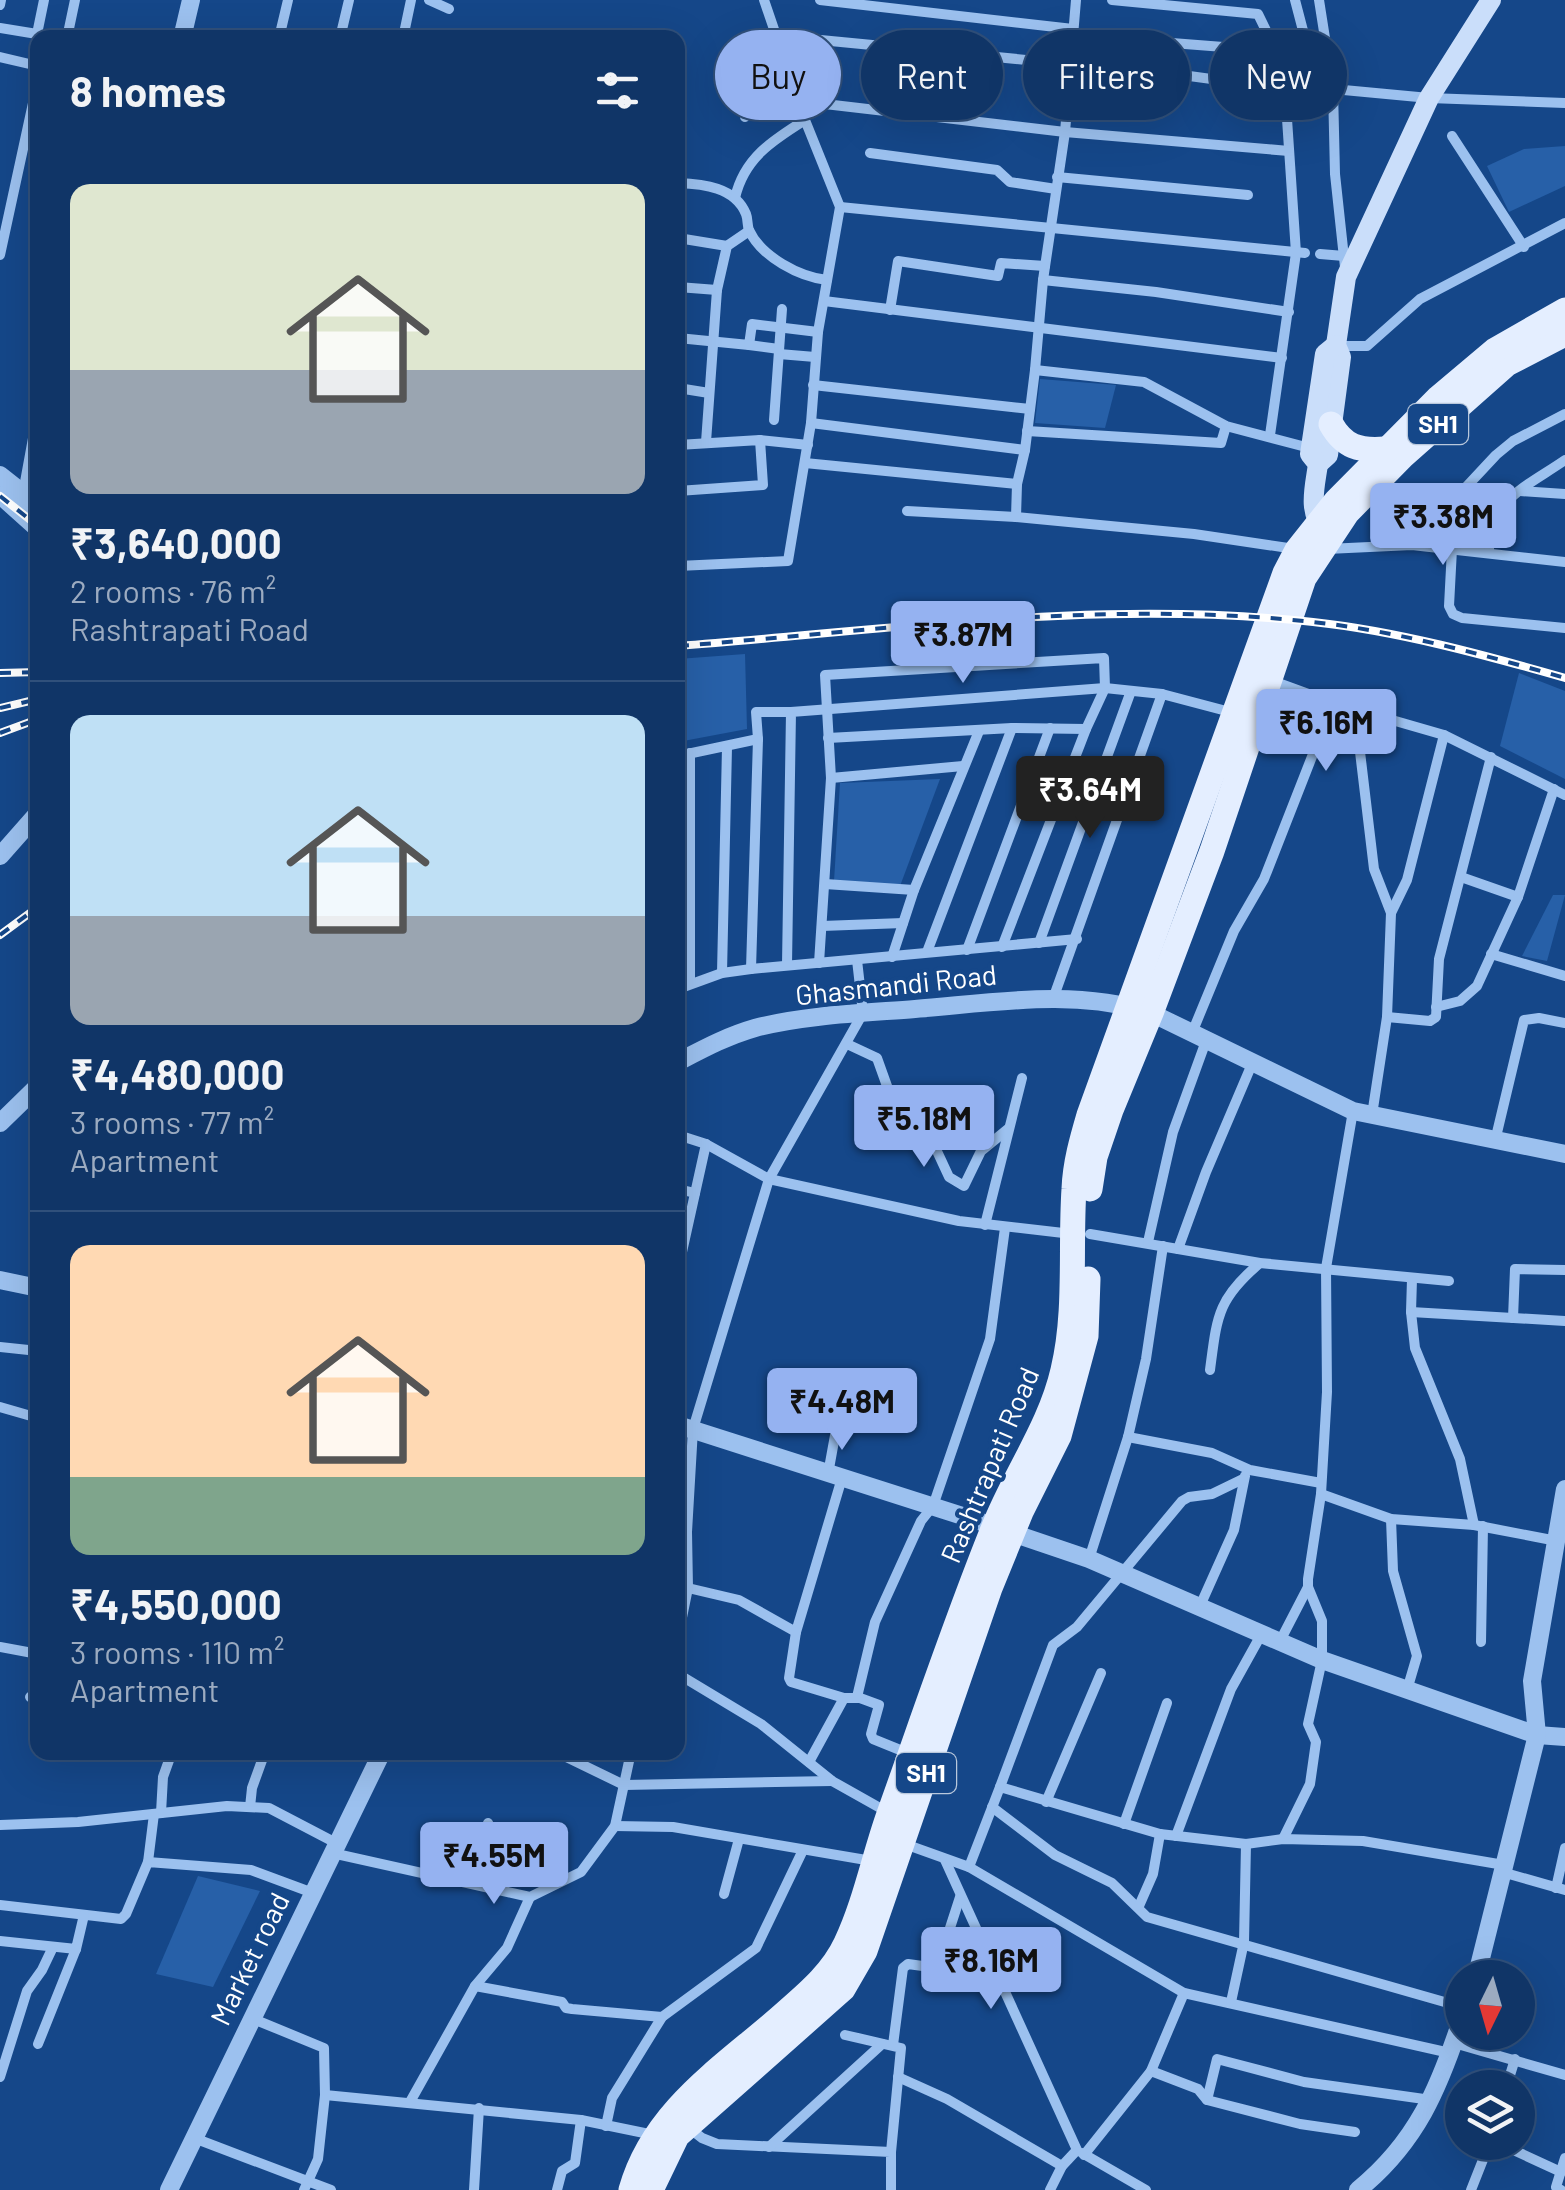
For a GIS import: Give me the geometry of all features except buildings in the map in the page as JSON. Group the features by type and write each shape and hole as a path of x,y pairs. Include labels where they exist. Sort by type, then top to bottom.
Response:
{"main road":[{"path":"1316,539 1313,504 1318,464 1328,455 1341,357 1336,345 1345,266 1429,98 1491,0"},
{"name":"SH1","path":"1316,539 1385,449 1496,350 1565,310"},
{"name":"SH1","path":"1316,539 1507,364 1565,334"},
{"path":"1318,464 1310,454 1325,354 1336,345"},
{"path":"1331,424 1340,440 1354,448 1385,449"},
{"name":"Rashtrapati Road","path":"1140,1009 1212,851 1316,539"},
{"name":"Rashtrapati Road","path":"651,2190 666,2153 687,2125 819,1997 848,1939 889,1813 1062,1375 1078,1315 1082,1234 1095,1157 1140,1009 1156,936 1284,573 1316,539"},
{"name":"Rashtrapati Road","path":"631,2190 638,2163 654,2135 684,2100 819,1997 843,1989 865,1951 1003,1530"}],"street":[{"path":"38,30 44,0"},
{"path":"69,30 75,0"},
{"path":"184,30 191,0"},
{"path":"282,30 288,0"},
{"path":"342,30 349,0"},
{"path":"404,30 411,0"},
{"path":"429,0 448,9"},
{"path":"764,0 776,30"},
{"path":"820,0 1074,29 1076,0"},
{"path":"1116,0 1258,14 1266,30"},
{"path":"1295,0 1304,30"},
{"path":"1319,0 1324,30"},
{"path":"0,28 30,33"},
{"path":"841,42 1023,60"},
{"path":"0,58 30,64"},
{"path":"1347,89 1429,98 1565,103"},
{"path":"841,101 1065,132 1288,151"},
{"path":"0,254 30,117"},
{"path":"685,565 788,561 808,445 818,332 840,207 805,120 760,150 742,176 735,198"},
{"path":"1016,516 1017,484 1025,450 1043,280 1066,120"},
{"path":"1286,120 1300,253 1270,435 1272,440 1302,446"},
{"path":"1334,120 1345,266"},
{"path":"1452,136 1524,247"},
{"path":"870,153 997,170 1010,182 1248,195"},
{"path":"685,183 703,184 735,198 746,214 749,231 765,250 808,278 827,280"},
{"path":"840,207 1300,253"},
{"path":"1336,345 1367,346 1420,299 1565,223"},
{"path":"685,239 727,246 749,231"},
{"path":"706,442 718,290 727,246"},
{"path":"1320,254 1345,266"},
{"path":"890,310 898,260 998,276 1001,263 1045,266"},
{"path":"1043,280 1289,312"},
{"path":"685,288 718,290"},
{"path":"824,300 1282,358"},
{"path":"774,420 782,309"},
{"path":"749,345 752,324 818,332"},
{"path":"685,339 815,357"},
{"path":"1035,370 1144,382 1226,426 1270,435"},
{"path":"813,386 1030,409"},
{"path":"685,389 709,393"},
{"path":"1412,545 1496,454 1565,414"},
{"path":"810,423 1025,450"},
{"path":"1027,431 1221,443 1226,426"},
{"path":"685,444 760,440 808,445"},
{"path":"685,491 763,486 760,440"},
{"path":"1488,553 1496,513 1519,491 1565,460"},
{"path":"805,463 1017,484"},
{"path":"26,502 30,472"},
{"path":"0,475 26,502"},
{"path":"1519,491 1565,494"},
{"path":"0,495 26,502"},
{"path":"906,511 1016,516 1194,534 1412,545 1565,562"},
{"path":"1452,549 1449,606 1453,614 1565,628"},
{"path":"819,963 830,778 825,674 1104,658 1105,688 1002,947"},
{"path":"1270,680 1444,735 1565,795"},
{"path":"750,969 756,712 1105,688 1162,694 1235,714"},
{"path":"1039,943 1131,691"},
{"path":"1053,1000 1162,694"},
{"path":"1148,1242 1199,1037 1234,931 1264,879 1333,703"},
{"path":"1355,710 1374,870 1391,913"},
{"path":"787,965 791,712"},
{"path":"927,952 1012,728"},
{"path":"967,950 1050,728"},
{"path":"828,738 1086,728"},
{"path":"892,957 914,890 980,730"},
{"path":"1372,1116 1386,1016 1391,913 1407,880 1444,735"},
{"path":"685,755 758,739"},
{"path":"722,972 727,746"},
{"path":"1386,1016 1430,1021 1436,1017 1439,960 1491,758"},
{"path":"830,778 963,766"},
{"path":"1436,1007 1460,1001 1473,992 1518,897 1554,790"},
{"path":"685,793 690,983"},
{"path":"0,856 30,822"},
{"path":"1461,877 1518,897"},
{"path":"825,884 914,890"},
{"path":"822,926 904,923"},
{"path":"685,986 722,972 1077,939"},
{"path":"1492,954 1565,976"},
{"path":"857,960 863,1013 769,1179 685,1427 1089,1560 1322,1660 1537,1735 1565,1737"},
{"name":"Ghasmandi Road","path":"685,1058 758,1027 863,1013 1053,1000 1140,1009"},
{"path":"1140,1009 1353,1110 1565,1154"},
{"path":"1495,1141 1524,1020 1539,1018 1565,1023"},
{"path":"847,1044 877,1058 892,1100 936,1149 949,1177 964,1186 981,1150 1008,1129"},
{"path":"1178,1249 1252,1064"},
{"path":"985,1225 1022,1078"},
{"path":"892,1100 919,1090 942,1102"},
{"path":"0,1123 30,1094"},
{"path":"1176,1836 1231,1689 1308,1587 1321,1488 1327,1392 1326,1268 1353,1110"},
{"path":"685,1137 706,1144 769,1179 985,1225 1148,1242 1260,1264 1449,1281"},
{"path":"685,1239 706,1144"},
{"path":"685,1191 695,1194"},
{"path":"856,1697 875,1622 920,1521 933,1506 990,1340 1004,1228"},
{"path":"1089,1560 1128,1437 1146,1359 1163,1246"},
{"path":"1210,1370 1216,1321 1234,1285 1260,1264"},
{"path":"1512,1318 1515,1269 1565,1270"},
{"path":"1412,1279 1415,1348 1460,1459 1478,1526 1481,1642"},
{"path":"0,1280 30,1286"},
{"path":"1411,1312 1565,1321"},
{"path":"0,1347 30,1349"},
{"path":"842,1397 835,1476 788,1678 880,1706 871,1734 873,1740 912,1754"},
{"path":"0,1407 30,1416"},
{"path":"1128,1437 1212,1453 1246,1474 1321,1488 1391,1519 1478,1526 1557,1540"},
{"path":"969,1868 1053,1645 1077,1627 1182,1501 1189,1496 1212,1494 1246,1474"},
{"path":"1200,1606 1234,1530 1246,1474"},
{"path":"1480,1960 1537,1735 1532,1682 1559,1571 1557,1540 1565,1490"},
{"path":"1391,1519 1393,1571 1417,1656 1407,1690"},
{"path":"685,1561 688,1588 685,1603"},
{"path":"1284,1839 1310,1784 1316,1742 1308,1724 1322,1660 1322,1621 1308,1587"},
{"path":"688,1588 738,1600 796,1632"},
{"path":"0,1647 30,1653"},
{"path":"1046,1802 1101,1674"},
{"path":"685,1678 761,1724 832,1781 889,1813"},
{"path":"808,1762 844,1698"},
{"path":"1124,1824 1167,1702"},
{"path":"0,1905 121,1919 148,1862 169,1760"},
{"path":"250,1807 262,1760"},
{"name":"Market road","path":"169,2190 378,1760"},
{"path":"572,1760 624,1785 832,1781"},
{"path":"0,1825 78,1822 226,1806 269,1808 334,1848 410,1873 530,1896 581,1872 616,1826 629,1760"},
{"path":"1000,1788 1160,1834 1246,1844 1284,1839 1363,1840 1503,1869 1560,1889 1565,1848"},
{"path":"992,1807 1055,1855 1112,1884 1147,1916 1445,2002"},
{"path":"488,1823 506,1861 504,1889"},
{"path":"616,1826 673,1827 873,1861"},
{"path":"1138,1906 1153,1874 1160,1834"},
{"path":"724,1894 738,1839"},
{"path":"902,1842 969,1868 1184,1993 1445,2047"},
{"path":"1231,2002 1244,1942 1246,1844"},
{"path":"606,2126 612,2098 662,2017 756,1948 803,1850"},
{"path":"945,1860 1080,2152 1146,2190"},
{"path":"148,1862 251,1870 313,1894"},
{"path":"410,2102 475,1986 507,1948 530,1896"},
{"path":"770,2146 887,2044 903,1968 908,1964 936,1968 960,1898"},
{"path":"38,2044 76,1950 84,1915"},
{"path":"0,1940 76,1950"},
{"path":"0,2077 28,1991 53,1947"},
{"path":"475,1986 562,2002 572,2009 662,2017"},
{"path":"1050,2190 1062,2166 1080,2152 1151,2071 1184,1993"},
{"path":"251,2018 324,2048 325,2095 318,2159 307,2186"},
{"path":"845,2035 902,2050 890,2152 891,2190"},
{"path":"1358,2190 1389,2164 1419,2125 1451,2050"},
{"path":"1463,2050 1515,2059 1565,2075"},
{"path":"1512,2070 1515,2059"},
{"path":"1207,2100 1216,2060 1304,2082 1431,2100"},
{"path":"1151,2071 1198,2089 1207,2100 1300,2124 1354,2132"},
{"path":"898,2077 947,2098 1062,2166"},
{"path":"325,2095 581,2120 654,2135"},
{"path":"474,2190 479,2108"},
{"path":"558,2190 562,2170 575,2163 581,2120"},
{"path":"687,2125 717,2144 890,2152"},
{"path":"194,2138 307,2186 332,2190"},
{"path":"1562,2190 1556,2187 1565,2158"},
{"path":"1471,2190 1485,2160"},
{"path":"1533,2160 1560,2172"}],"shaded area":[{"path":"1565,146 1565,186 1509,212 1487,166 1524,149"},
{"path":"1040,379 1116,385 1105,428 1035,423"},
{"path":"745,654 747,729 685,741 685,658"},
{"path":"1519,673 1565,691 1565,779 1500,746"},
{"path":"940,779 900,886 834,881 840,783"},
{"path":"1553,895 1565,895 1547,961 1522,956"},
{"path":"198,1876 260,1891 213,1987 156,1974"}],"railway":[{"path":"0,496 30,520"},
{"path":"685,645 995,619 1154,614 1234,616 1377,631 1565,678"},
{"path":"0,673 30,672"},
{"path":"0,708 30,701"},
{"path":"0,733 30,722"},
{"path":"0,935 30,913"}]}
